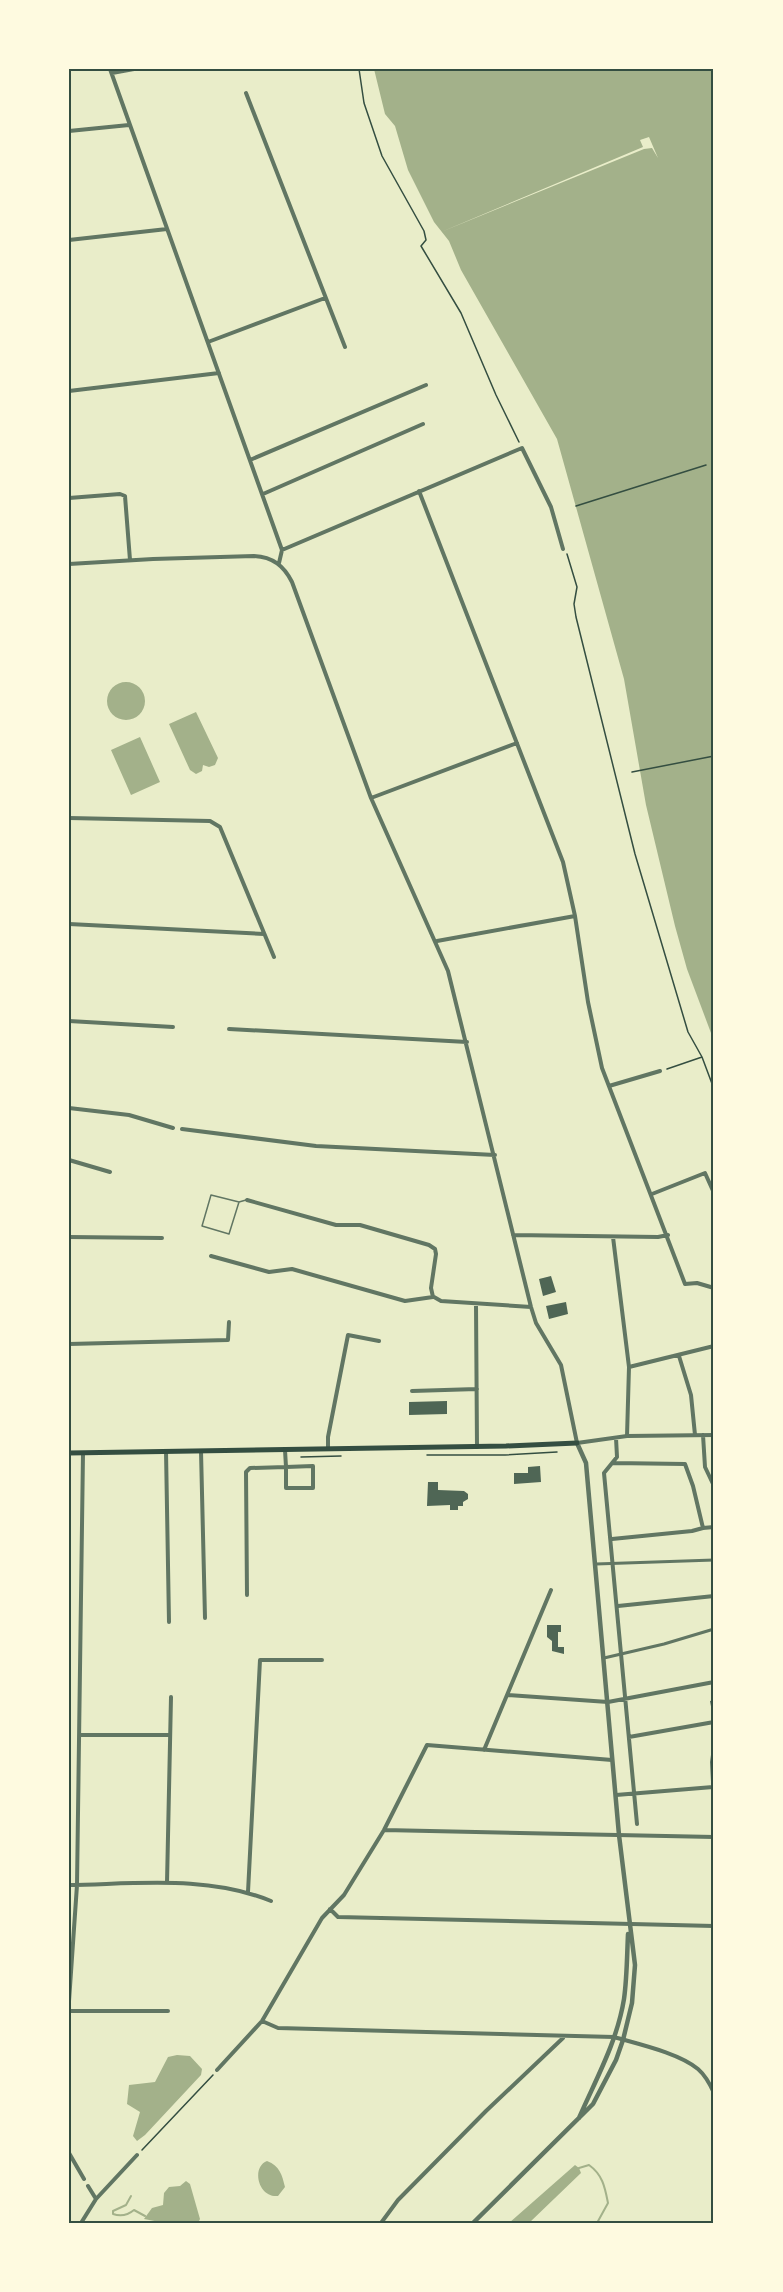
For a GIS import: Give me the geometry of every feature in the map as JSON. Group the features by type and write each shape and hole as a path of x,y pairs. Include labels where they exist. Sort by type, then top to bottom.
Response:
{"main road":[{"path":"69,1453 477,1447 577,1443"}],"street":[{"path":"134,69 111,71 263,494 282,550 279,563"},
{"path":"246,93 345,347"},
{"path":"69,131 129,125"},
{"path":"69,240 167,229"},
{"path":"208,342 326,298"},
{"path":"69,385 69,391 219,373"},
{"path":"250,460 426,385"},
{"path":"263,494 423,424"},
{"path":"282,550 522,448 551,507 563,549"},
{"path":"419,491 563,862 575,916 597,1046 609,1086 685,1284 697,1283 714,1288"},
{"path":"69,498 120,494 125,496 130,560"},
{"path":"69,564 254,556 266,557 279,563 292,582 371,798 437,941 448,971 531,1307 536,1323 561,1365 577,1443 586,1463 619,1835 635,1965 632,2003 616,2060 593,2104 473,2223"},
{"path":"371,798 517,743"},
{"path":"69,818 216,823 220,827 274,957"},
{"path":"437,941 575,916"},
{"path":"69,924 264,934"},
{"path":"69,1021 173,1027"},
{"path":"229,1029 467,1042"},
{"path":"609,1086 660,1071"},
{"path":"69,1108 129,1115 173,1128"},
{"path":"182,1129 316,1146 495,1155"},
{"path":"69,1160 110,1172"},
{"path":"652,1194 705,1173 714,1193"},
{"path":"247,1200 336,1225 360,1226 429,1245 435,1249 436,1254 431,1288 434,1297"},
{"path":"513,1235 613,1237 668,1235"},
{"path":"69,1236 162,1238"},
{"path":"613,1237 629,1366 627,1436"},
{"path":"211,1256 269,1272 292,1269 405,1301 434,1297 441,1301 531,1307"},
{"path":"476,1304 477,1447"},
{"path":"69,1344 228,1340 229,1322"},
{"path":"328,1449 328,1437 348,1335 379,1341"},
{"path":"629,1366 714,1346"},
{"path":"679,1356 691,1395 695,1435"},
{"path":"412,1391 477,1389"},
{"path":"703,1435 705,1467 714,1486"},
{"path":"577,1443 627,1436 714,1435"},
{"path":"616,1438 617,1456 604,1473 637,1824"},
{"path":"247,1594 246,1472 250,1467 286,1467 313,1466 313,1488 286,1488 286,1467 285,1450"},
{"path":"166,1451 169,1622"},
{"path":"201,1451 205,1618"},
{"path":"69,2001 77,1885 83,1453"},
{"path":"613,1463 681,1462 685,1464 703,1528"},
{"path":"612,1539 714,1527"},
{"path":"596,1564 714,1560"},
{"path":"483,1750 551,1590"},
{"path":"618,1606 714,1596"},
{"path":"604,1658 714,1629"},
{"path":"248,1892 260,1660 322,1660"},
{"path":"507,1695 608,1702 714,1682"},
{"path":"167,1883 171,1697"},
{"path":"629,1737 714,1722"},
{"path":"80,1735 169,1735"},
{"path":"218,2070 262,2021 322,1918 344,1895 384,1830 427,1745 612,1760"},
{"path":"714,1748 714,1802"},
{"path":"616,1795 713,1787"},
{"path":"384,1830 714,1837"},
{"path":"69,1885 206,1884 248,1892 271,1901"},
{"path":"330,1909 338,1917 714,1926"},
{"path":"577,2122 604,2063 624,2000 629,1925"},
{"path":"69,2011 168,2012"},
{"path":"262,2021 278,2028 614,2037 660,2052 697,2068 707,2078 714,2093"},
{"path":"381,2223 398,2200 486,2111 564,2037"},
{"path":"69,2153 84,2179"},
{"path":"81,2223 96,2199 137,2155"},
{"path":"88,2186 96,2199"}],"lane":[{"path":"239,1202 229,1234 202,1226 211,1195 239,1202 247,1200"}],"path":[{"path":"359,69 364,103 382,156 424,231 426,240 421,246 461,314 522,448"},
{"path":"576,506 706,465"},
{"path":"563,549 569,555 577,586 574,604 576,617 635,854 688,1032 702,1057 714,1089"},
{"path":"632,772 714,756"},
{"path":"660,1071 702,1057"},
{"path":"137,2155 218,2070"}],"shaded area":[{"path":"374,69 714,69 714,1041 687,969 675,926 646,805 624,679 557,439 461,270 449,241 434,222 408,170 395,126 385,114"},
{"path":"126,682 139,688 145,701 139,714 126,720 113,714 107,701 113,688"},
{"path":"196,712 218,758 215,765 209,767 203,765 202,771 196,774 190,770 169,724"},
{"path":"140,737 160,782 131,795 111,750"},
{"path":"190,2056 202,2069 201,2075 137,2141 133,2136 140,2112 127,2104 129,2085 155,2082 168,2057"},
{"path":"267,2161 278,2168 283,2179 285,2187 278,2196 266,2192 259,2182 259,2169"},
{"path":"575,2165 581,2173 529,2223 509,2223"},
{"path":"186,2181 190,2184 200,2219 198,2223 165,2223 144,2219 152,2208 163,2205 164,2193 169,2187 180,2186"}],"pier":[{"path":"649,137 658,158 652,148 644,149 441,232 643,147 640,140"}],"building":[{"path":"551,1276 556,1292 543,1296 539,1279"},
{"path":"566,1302 568,1314 549,1319 546,1306"},
{"path":"447,1401 447,1414 409,1415 409,1402"},
{"path":"540,1466 541,1482 514,1484 514,1473 528,1473 528,1467"},
{"path":"428,1482 438,1482 438,1490 464,1491 468,1494 468,1499 463,1502 463,1506 458,1506 458,1510 450,1510 450,1505 427,1506"},
{"path":"547,1625 561,1625 561,1632 558,1632 558,1647 564,1647 564,1654 552,1651 552,1641 547,1637"},
{"path":"714,1700 714,1717 713,1717 710,1701"}],"waterway":[{"path":"579,2168 589,2165 600,2177 604,2187 608,2203 597,2223"},
{"path":"131,2196 126,2205 113,2211 113,2214 125,2215 134,2210 145,2216"}]}
